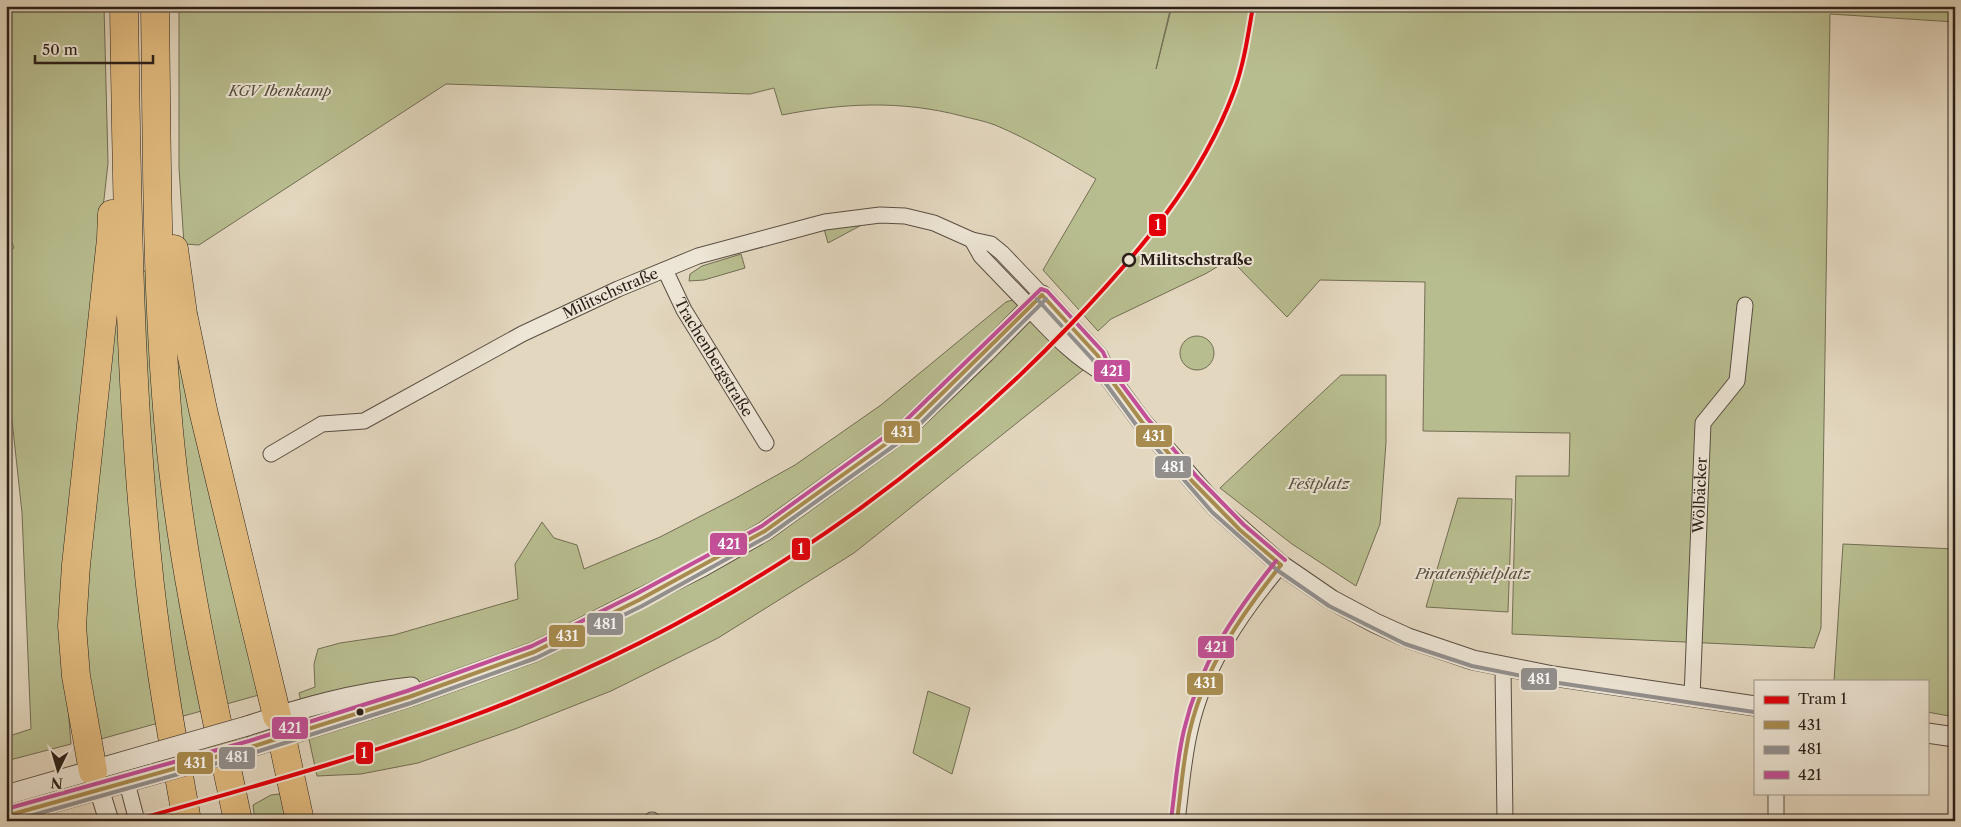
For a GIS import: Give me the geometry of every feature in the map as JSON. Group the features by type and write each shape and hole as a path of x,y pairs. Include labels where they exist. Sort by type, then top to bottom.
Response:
{"highway":[{"path":"124,6 132,321 138,434 150,586 170,723 187,821"},
{"path":"155,6 158,265 169,432 184,558 238,821"},
{"path":"96,781 76,676 72,626 73,596 111,239 114,178 126,111"},
{"path":"158,150 169,204 175,263 185,323 203,410 280,727 300,821"}],"street":[{"name":"Militschstraße","path":"271,454 322,424 364,421 522,334 618,289 698,256 825,222 864,216 893,215 918,218 942,226 972,240 981,256 1036,301"},
{"name":"Trachenbergstraße","path":"665,270 684,310 766,443"},
{"path":"6,796 96,781 127,782 251,747 280,727 344,697 392,689 444,684 534,652 694,571 765,530 904,430 986,353 1036,301 1065,344 1088,364 1106,373 1142,422 1192,481 1240,530 1281,565 1332,600 1375,623 1438,650 1503,667 1754,706"},
{"name":"Wölbäcker","path":"1692,697 1703,423 1737,381 1745,305"},
{"path":"1177,821 1190,730 1209,674 1231,631 1252,600 1281,565"},
{"path":"1503,667 1505,821"},
{"path":"6,816 96,781 122,762 247,726 280,727"},
{"path":"1928,733 1955,737"},
{"path":"122,762 137,821"},
{"path":"96,781 108,821"},
{"path":"1776,794 1776,821"}],"green space":[{"path":"6,6 104,6 108,163 69,517 61,622 71,744 6,761 6,737 31,729 22,513 6,364 6,254 14,248 6,226"},
{"name":"KGV Ibenkamp","path":"179,6 1171,6 1156,69 1172,6 1955,6 1955,22 1830,14 1821,628 1814,648 1512,634 1516,476 1569,476 1570,433 1423,431 1425,282 1320,280 1287,317 1237,266 1220,265 1111,319 1098,331 1043,270 1096,179 1047,150 995,125 979,120 917,107 894,105 827,108 782,115 774,88 750,94 446,84 199,245 184,244 179,168"},
{"path":"869,221 828,243 824,229"},
{"path":"118,236 174,310 266,693 101,739 86,676 82,613"},
{"path":"741,254 745,268 704,280 689,281 690,274 702,266"},
{"path":"1019,298 1087,367 854,553 718,638 611,691 515,729 418,763 361,774 317,776 299,693 315,687 314,664 318,649 340,643 394,635 518,599 515,564 542,522 554,538 577,545 584,569 660,537 795,465 881,405 1006,302"},
{"path":"1197,336 1209,341 1214,353 1209,365 1197,370 1185,365 1180,353 1185,341"},
{"name":"Festplatz","path":"1341,375 1386,375 1386,442 1380,524 1356,586 1292,544 1220,488"},
{"name":"Piratenspielplatz","path":"1458,498 1512,499 1508,612 1426,607"},
{"path":"1843,544 1955,549 1955,717 1928,712 1928,680 1834,680"},
{"path":"928,691 970,708 952,774 913,753"},
{"path":"287,793 292,821 255,821 253,805 271,795"}],"tram line":[{"name":"1","path":"132,821 384,747 467,718 552,684 634,646 714,603 792,555 867,504 939,448 1007,387 1072,323 1120,271 1165,215 1204,156 1234,91 1245,49 1253,6"}],"transit line":[{"name":"421","path":"6,809 249,741 407,691 532,646 636,594 762,526 901,425 1041,289 1047,291 1103,352 1111,370 1147,418 1197,477 1244,525 1285,560"},
{"name":"431","path":"1042,295 1098,356 1106,373 1142,422 1192,481 1240,530 1281,565"},
{"name":"431","path":"6,816 251,747 409,697 534,652 639,600 765,531 905,430 1042,295"},
{"name":"481","path":"1037,299 1093,360 1101,377 1137,426 1212,512 1277,570 1329,606 1405,644 1472,666 1552,682 1754,712"},
{"name":"481","path":"12,821 253,753 411,703 536,658 642,606 768,536 909,435 1046,299"},
{"name":"421","path":"1171,820 1184,730 1199,683 1220,640 1246,600 1276,561"},
{"name":"431","path":"1177,821 1190,730 1205,685 1226,643 1252,603 1281,565"}],"place":[{"name":"Militschstraße","path":"1129,260"}]}
